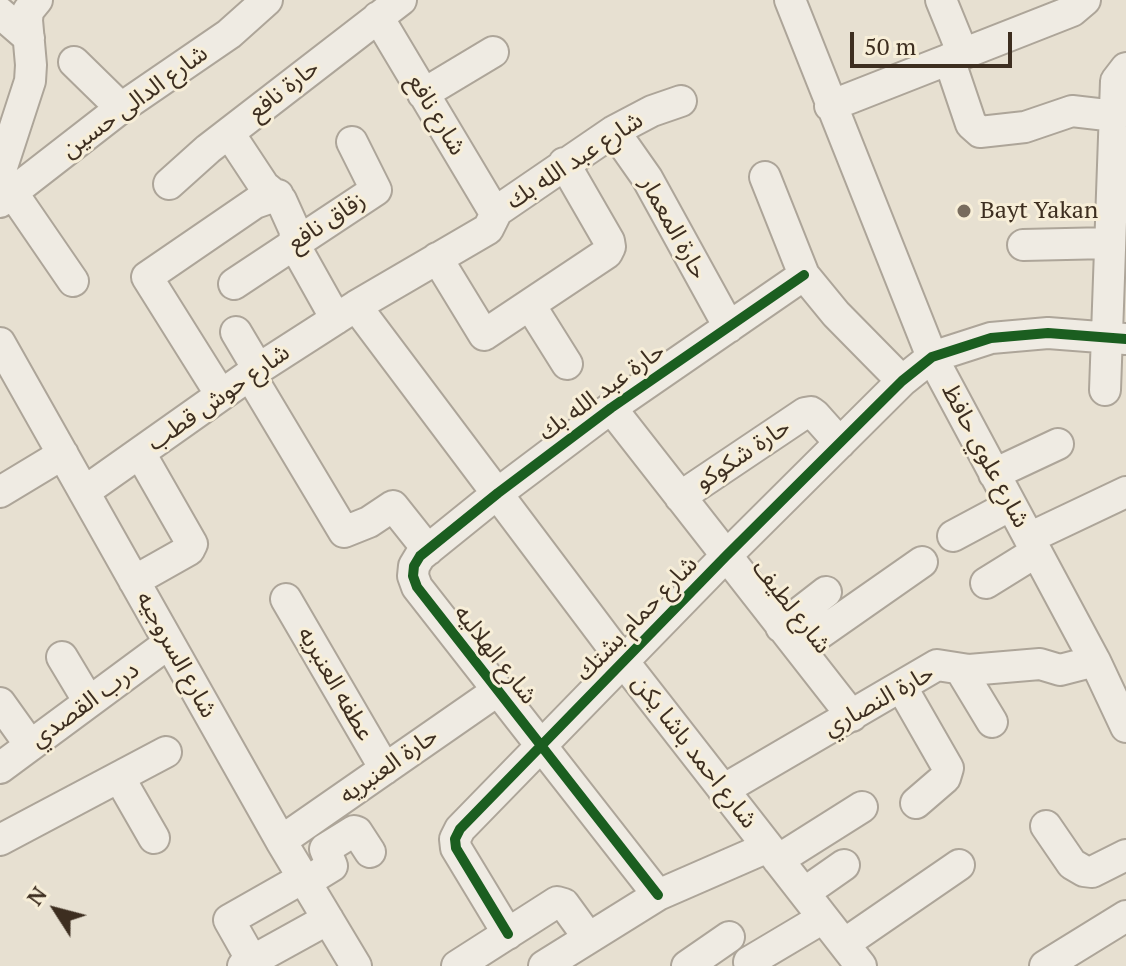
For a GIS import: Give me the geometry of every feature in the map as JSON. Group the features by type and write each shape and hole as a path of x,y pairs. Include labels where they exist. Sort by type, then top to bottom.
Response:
{"street":[{"path":"37,0 28,11 30,81 3,186 73,281"},
{"name":"شارع علوي حافظ","path":"790,0 932,357 1095,661 1119,695 1126,727"},
{"path":"941,0 968,118 975,128 986,133 1025,127 1072,111 1121,89 1114,255 1116,338 1105,390"},
{"path":"830,106 1078,9 1085,0"},
{"name":"شارع الدالى حسين","path":"3,186 229,34 250,5"},
{"name":"شارع نافع","path":"390,8 423,94 495,213"},
{"name":"حارة نافع","path":"169,184 229,133 390,8"},
{"path":"0,13 29,38"},
{"path":"423,94 493,52"},
{"path":"74,62 121,108"},
{"name":"شارع عبد الله بك","path":"346,313 488,229 495,213 614,131 652,111 681,101"},
{"name":"حارة المعمار","path":"614,131 647,178 729,327"},
{"name":"شارع احمد باشا يكن","path":"229,133 264,186 278,195 294,225 294,244 346,313 498,493 623,661 852,955"},
{"name":"زقاق نافع","path":"234,284 376,190 352,142"},
{"path":"437,258 484,335 607,253 610,247 564,163"},
{"path":"765,177 804,275 836,314 902,381"},
{"path":"221,395 147,277 255,203 278,195"},
{"path":"1023,245 1114,255"},
{"name":"حارة عبد الله بك","path":"428,550 611,408 804,275"},
{"path":"530,305 567,364"},
{"name":"شارع حوش قطب","path":"84,492 254,372 346,313"},
{"path":"236,332 254,372 344,532 369,522 393,506 428,550"},
{"path":"932,357 991,338 1048,333 1116,338"},
{"name":"شارع السروجيه","path":"0,343 281,841 356,966"},
{"name":"شارع حمام بشتك","path":"508,934 461,858 455,839 467,820 726,556 902,381 932,357"},
{"name":"شارع لطيف","path":"611,408 852,716"},
{"name":"حارة شكوكو","path":"680,497 805,413 815,415 840,443"},
{"path":"994,474 1058,444"},
{"path":"134,581 189,550 192,544 140,453"},
{"path":"0,492 63,454"},
{"path":"986,583 1032,545 1126,492"},
{"path":"953,536 1011,505"},
{"name":"شارع الهلاليه","path":"428,550 414,566 413,576 417,587 658,895"},
{"path":"790,638 922,562"},
{"path":"790,638 826,592"},
{"name":"عطفه العنبريه","path":"286,599 385,769"},
{"name":"درب القصدي","path":"0,768 169,643"},
{"path":"62,657 89,702"},
{"name":"حارة النصاري","path":"723,790 937,665 960,669 1040,664 1060,670 1095,661"},
{"path":"960,669 992,722"},
{"path":"901,686 948,768 945,778 916,803"},
{"name":"حارة العنبريه","path":"281,841 497,691"},
{"path":"0,703 30,745"},
{"path":"0,840 166,752"},
{"path":"119,777 154,838"},
{"path":"544,966 658,895 773,854 862,807"},
{"path":"1046,826 1072,864 1084,871 1092,872 1126,855"},
{"path":"328,919 250,964 229,920 332,866 325,849 354,831 370,852"},
{"path":"804,893 844,865"},
{"path":"852,955 959,865"},
{"path":"457,966 561,902 588,937"},
{"path":"1045,966 1126,916"},
{"path":"749,962 823,918"},
{"path":"687,966 729,937"}],"cycle path":[{"path":"658,895 417,587 413,576 414,566 420,556 498,493 611,408 804,275"},
{"path":"508,934 456,848 455,839 460,829 902,381 932,357 991,338 1048,333 1126,339"}],"place":[{"name":"Bayt Yakan","path":"964,211"}]}
